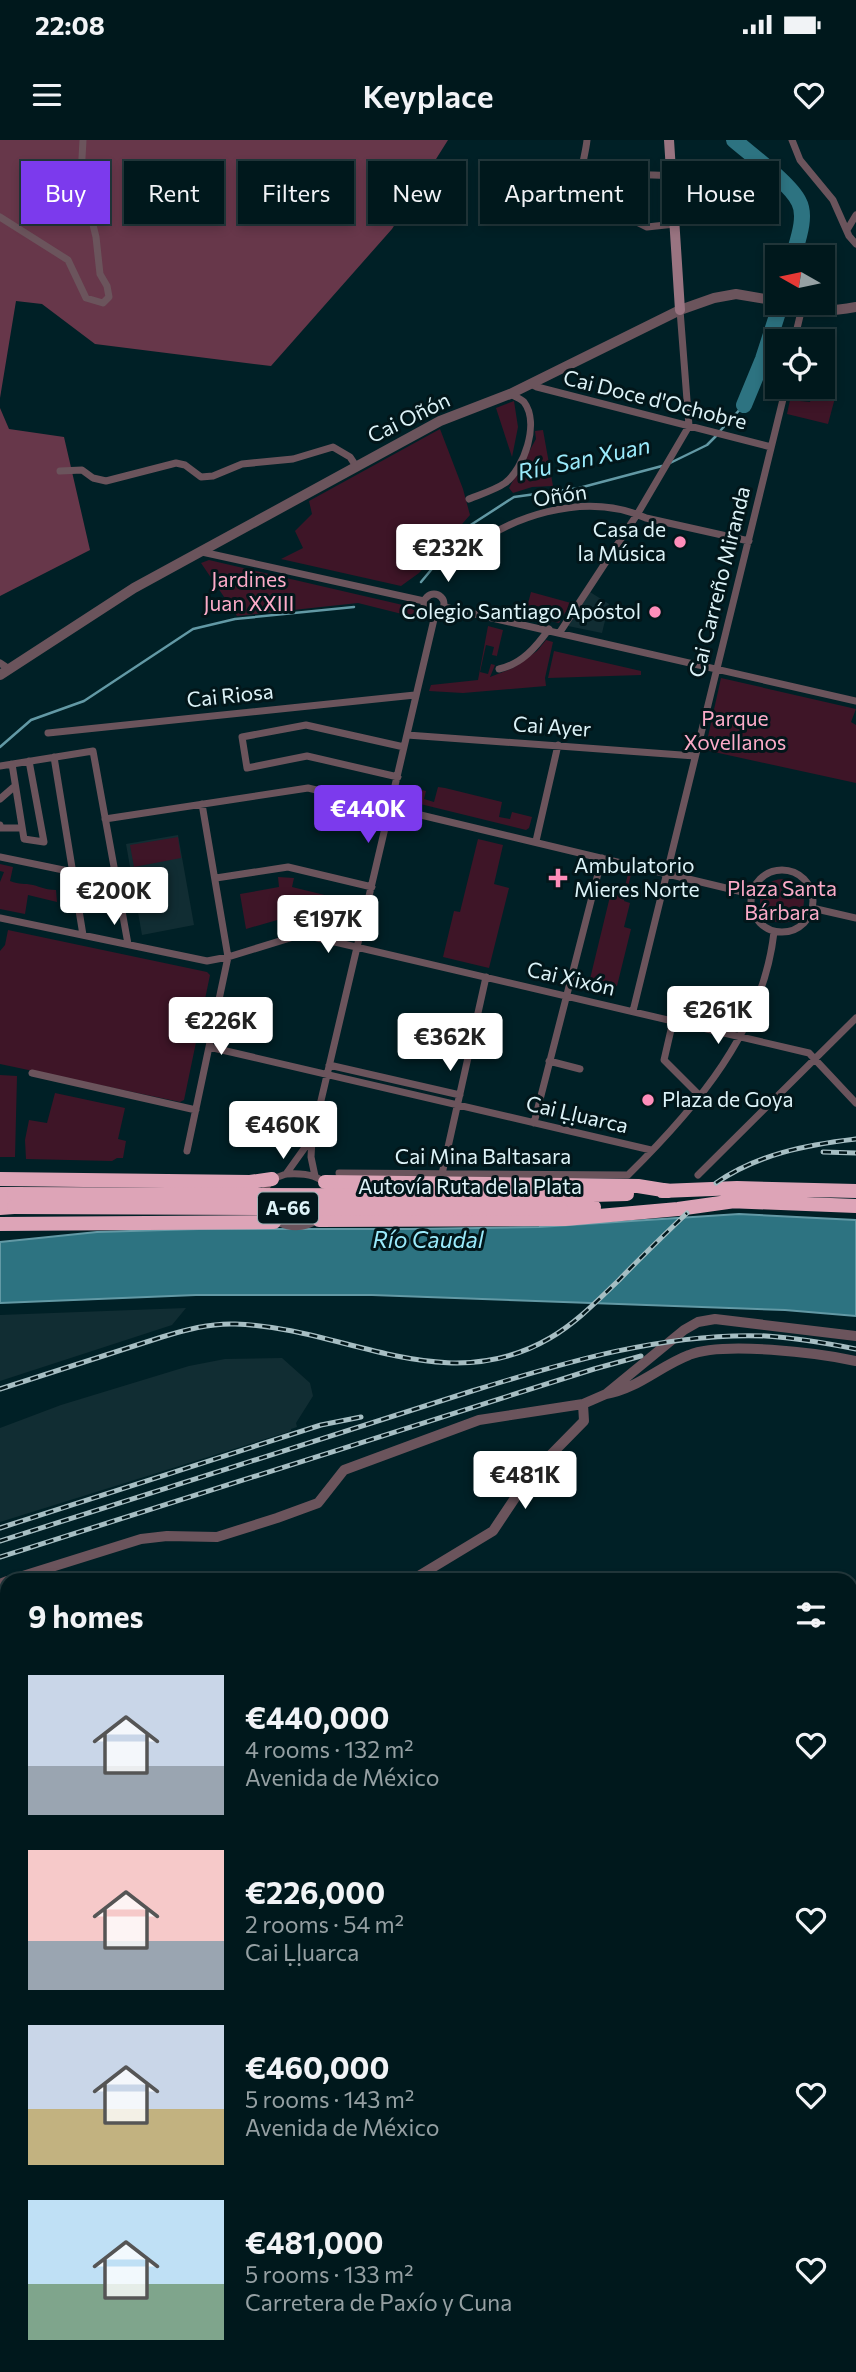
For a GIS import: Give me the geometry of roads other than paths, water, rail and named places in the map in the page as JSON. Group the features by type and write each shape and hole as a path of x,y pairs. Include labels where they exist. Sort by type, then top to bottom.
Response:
{"highway":[{"path":"0,1179 250,1182 279,1177"},
{"path":"320,1179 638,1186 669,1191"},
{"name":"Autovía Ruta de la Plata","path":"559,1203 669,1191 737,1188 856,1191"},
{"path":"319,1220 565,1219 735,1201"},
{"name":"Autovía Ruta de la Plata","path":"6,1202 735,1201 856,1206"},
{"name":"A-66","path":"0,1224 274,1222"}],"main road":[{"path":"669,140 671,161"},
{"path":"675,224 680,310"}],"street":[{"path":"0,217 68,260 86,298 103,303 110,297 100,274 96,237 82,176 83,140"},
{"path":"583,161 587,140"},
{"path":"792,140 800,160 833,200 849,236 856,244"},
{"path":"848,230 855,220"},
{"path":"641,224 647,227 675,224"},
{"name":"Cai Oñón","path":"3,669 134,588 440,421 510,394 680,310 725,295 736,294 765,299"},
{"name":"Cai Oñón","path":"835,311 856,307"},
{"path":"560,632 638,513 689,426 680,310"},
{"name":"Cai Doce d'Ochobre","path":"531,384 771,447"},
{"path":"470,499 505,484 518,470 530,442 529,415 524,402 510,394"},
{"name":"Cai Carreño Miranda","path":"633,1011 781,399"},
{"path":"60,471 82,470 93,478 106,481 176,463 185,465 201,477 212,477 242,464 293,459 333,447 350,457 356,466"},
{"name":"Oñón","path":"457,559 495,532 533,515 588,507 638,513 642,517 749,541"},
{"path":"202,552 424,601"},
{"path":"312,1139 279,1177 263,1190 264,1212 274,1222 306,1225 319,1220 328,1210 331,1200 331,1192 320,1179 311,1157 312,1139 415,695 435,615 444,607 443,598 436,594 430,595 424,601"},
{"path":"424,601 426,611 435,615"},
{"path":"444,607 856,701"},
{"path":"499,669 508,667 535,650 549,629"},
{"name":"Cai Riosa","path":"48,733 415,695"},
{"path":"398,777 307,756 247,768 242,737 306,725 404,747"},
{"name":"Cai Ayer","path":"407,735 695,756"},
{"path":"536,841 558,745"},
{"path":"0,766 93,751 128,944"},
{"path":"54,757 83,935"},
{"path":"12,764 24,839 44,842 31,761"},
{"path":"0,799 15,786"},
{"path":"106,819 308,788 751,894"},
{"path":"187,1151 228,957 202,804"},
{"path":"0,824 1,828 22,828"},
{"path":"0,857 73,872"},
{"path":"534,1123 602,858"},
{"path":"216,878 288,867 372,887"},
{"path":"788,870 805,880 813,898 813,908 809,917 794,930 774,932 765,928 753,914 751,894 760,878 768,873 788,870"},
{"path":"813,908 856,918"},
{"path":"0,918 207,961 326,931 360,937"},
{"path":"305,935 342,922 362,926"},
{"path":"651,1150 699,1096 741,1037 757,1000 774,932"},
{"name":"Cai Xixón","path":"305,935 809,1053 815,1059"},
{"path":"442,1174 486,977"},
{"path":"698,1175 856,1018"},
{"path":"673,1021 664,1060 699,1096"},
{"name":"Cai Ḷḷuarca","path":"209,1047 651,1150"},
{"path":"815,1059 856,1103"},
{"path":"549,1061 580,1069"},
{"path":"329,1065 460,1095"},
{"path":"32,1073 196,1110"},
{"name":"Cai Mina Baltasara","path":"339,1173 628,1175 651,1150"},
{"path":"279,1177 320,1179"},
{"path":"606,1394 684,1330 698,1322 715,1319 856,1336"},
{"path":"34,1573 141,1539 217,1536 229,1533 318,1503 344,1470 478,1420 583,1404 606,1394 623,1391 688,1355 702,1351 751,1348 856,1361"},
{"path":"424,1573 493,1531 529,1477 584,1421 583,1404"}],"water":[{"name":"Río Caudal","path":"739,1214 856,1220 856,1316 785,1310 372,1295 196,1295 0,1303 0,1242 97,1232 539,1227"}],"waterway":[{"name":"Ríu San Xuan","path":"734,140 795,195 802,215 797,245"},
{"name":"Ríu San Xuan","path":"744,405 777,315"},
{"name":"Ríu San Xuan","path":"720,431 744,405"},
{"name":"Ríu San Xuan","path":"668,464 707,445 716,436"},
{"name":"Ríu San Xuan","path":"421,582 466,528 514,497 579,488 662,466"},
{"name":"Ríu San Xuan","path":"0,747 31,720 84,701 193,629 235,619 354,607"}],"railway":[{"path":"716,1183 749,1165 783,1152 856,1139"},
{"path":"823,1152 856,1153"},
{"path":"0,1389 171,1334 226,1324 275,1328 432,1362 471,1362 511,1355 550,1338 577,1319 687,1213"},
{"path":"0,1541 472,1391 617,1351 729,1336 789,1338 856,1349"},
{"path":"0,1557 641,1356"},
{"path":"0,1528 321,1425 361,1417"}],"place":[{"name":"Casa de la Música","path":"680,542"},
{"name":"Colegio Santiago Apóstol","path":"655,612"},
{"name":"Ambulatorio Mieres Norte","path":"558,878"},
{"name":"Plaza de Goya","path":"648,1100"}],"park label":[{"name":"Jardines Juan XXIII","path":"249,592"},
{"name":"Parque Xovellanos","path":"735,731"},
{"name":"Plaza Santa Bárbara","path":"782,901"}]}
